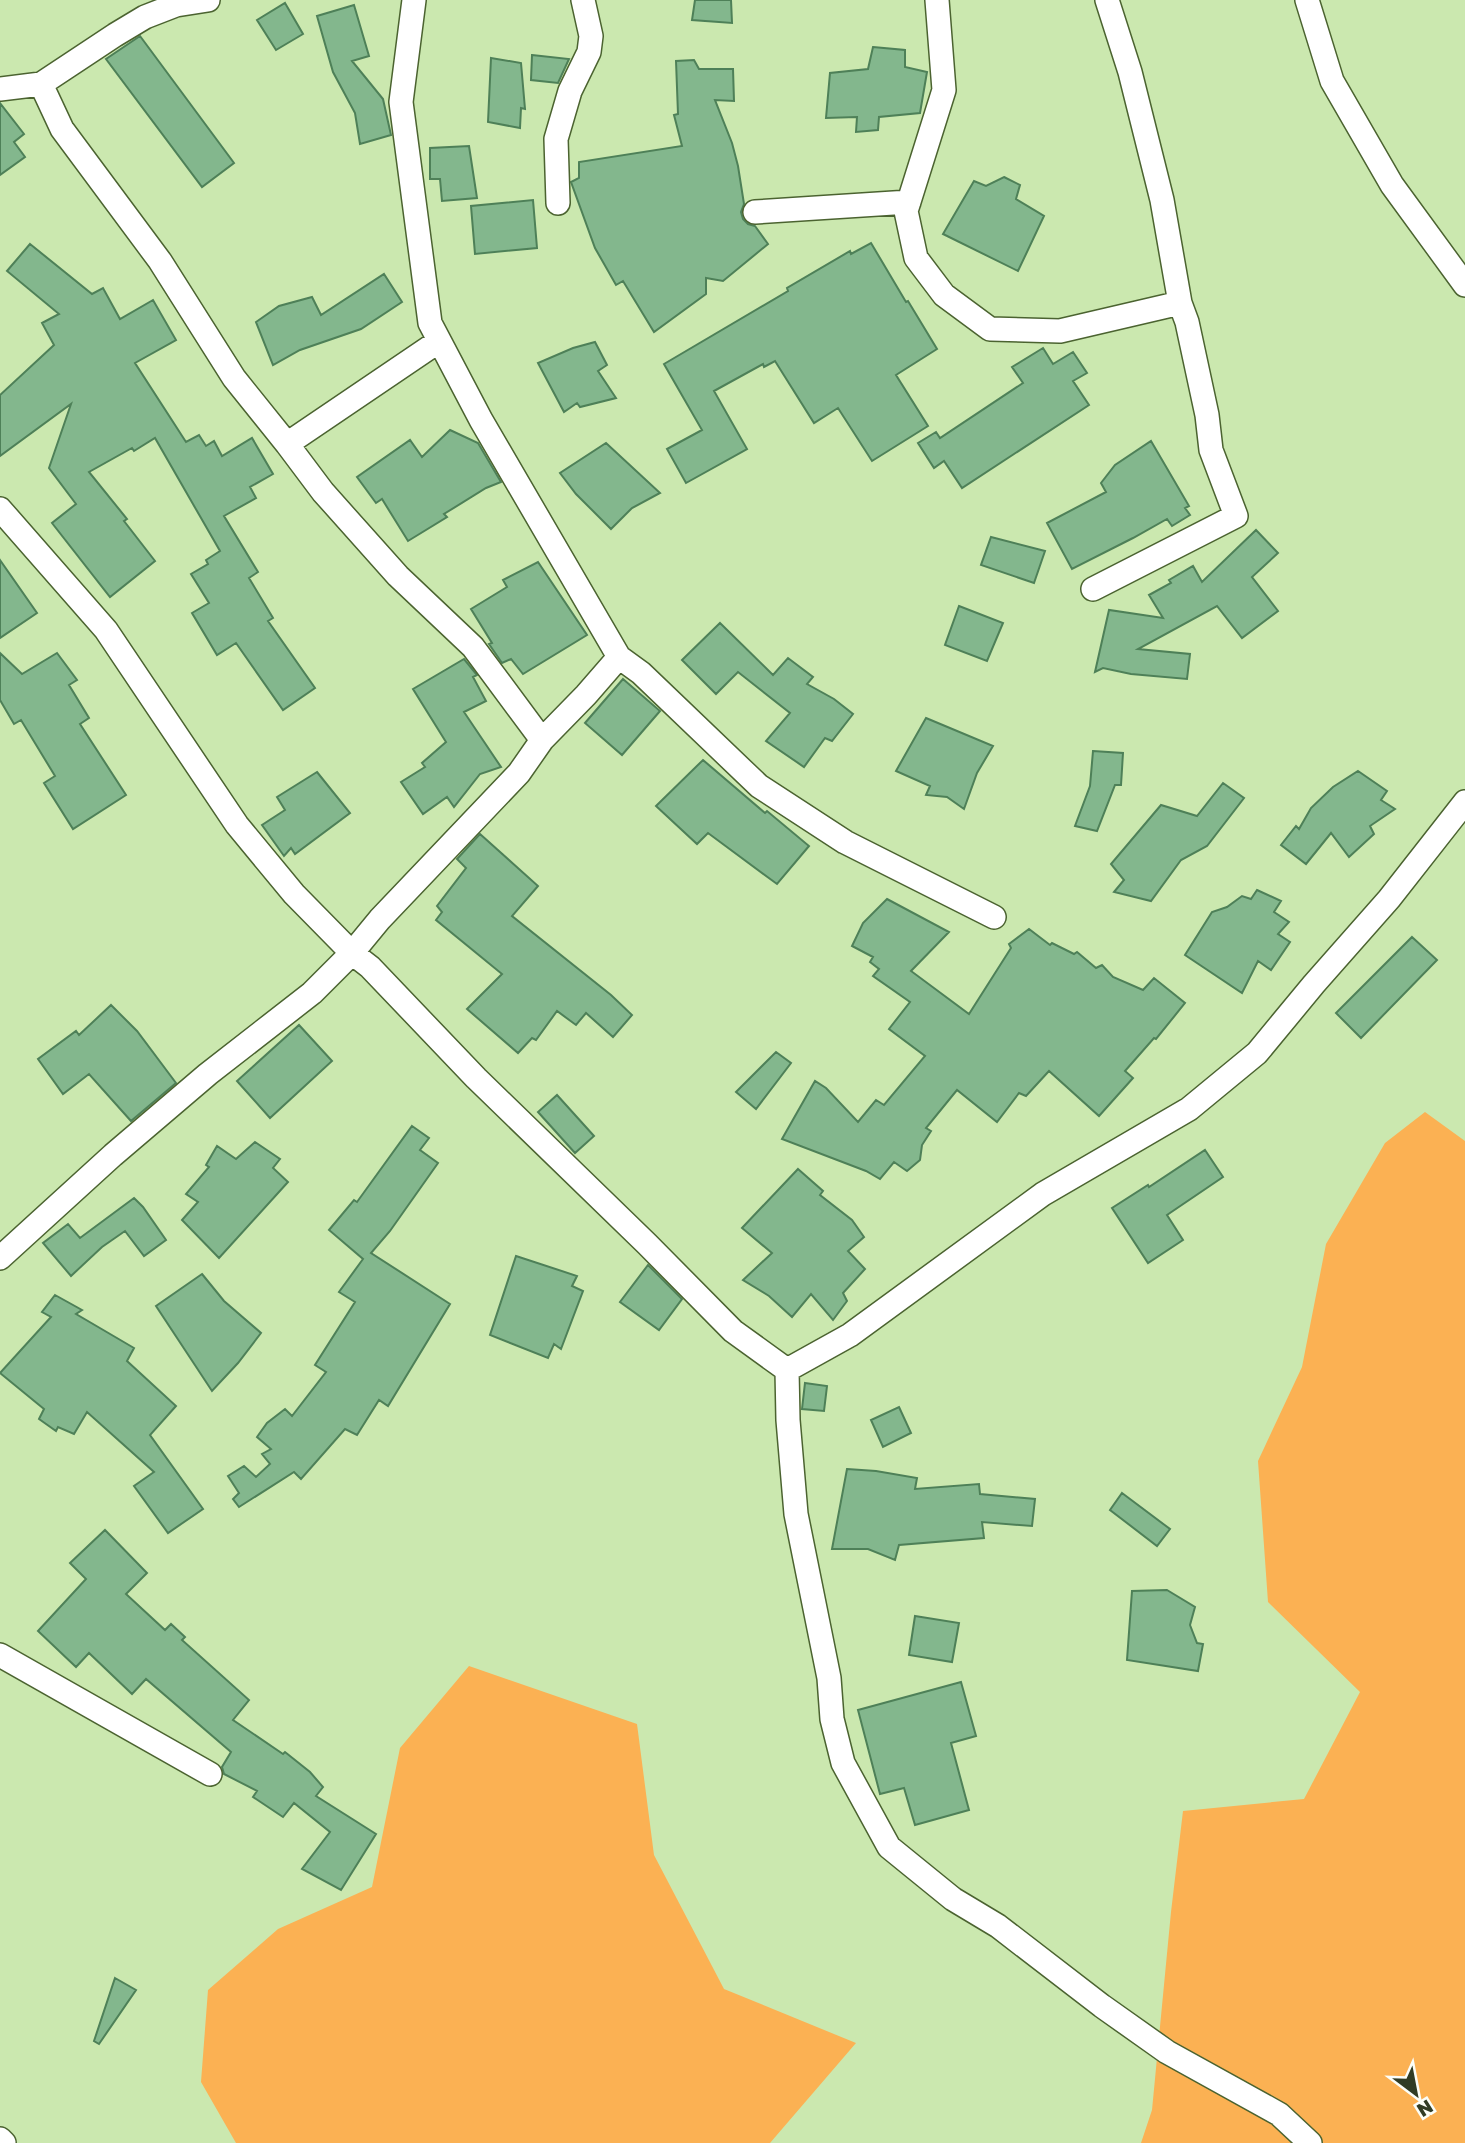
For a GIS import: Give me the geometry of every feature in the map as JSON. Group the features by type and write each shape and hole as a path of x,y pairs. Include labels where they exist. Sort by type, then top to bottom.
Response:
{"street":[{"path":"0,89 41,84 145,17 176,5 208,0"},
{"path":"414,0 401,102 430,323 481,420 619,657 641,673 759,786 845,842 994,917"},
{"path":"558,203 556,139 570,91 589,52 591,36 583,0"},
{"path":"937,0 944,90 906,211 916,258 944,295 990,329 1060,331 1180,303"},
{"path":"1093,589 1236,516 1211,450 1207,415 1187,322 1180,303 1162,200 1130,72 1107,0"},
{"path":"1307,0 1332,81 1392,185 1465,285"},
{"path":"41,84 62,129 160,261 234,378 323,492 398,576 473,646 542,740"},
{"path":"755,212 909,202"},
{"path":"287,444 439,341"},
{"path":"0,509 106,630 237,825 294,894 733,1331 787,1370"},
{"path":"0,1258 113,1155 229,1057 312,993 519,772 542,740 619,657"},
{"path":"787,1370 850,1335 1043,1194 1189,1109 1257,1054 1389,899 1465,802"},
{"path":"787,1370 788,1420 796,1514 820,1645 829,1678 832,1719 843,1763 890,1847 953,1899 998,1926 1102,2006 1156,2044 1279,2114 1310,2143"},
{"path":"0,1655 211,1774"},
{"path":"0,2139 4,2143"}],"shaded area":[{"path":"1425,1112 1465,1141 1465,2143 1141,2143 1152,2110 1183,1811 1304,1799 1360,1692 1268,1602 1258,1461 1302,1367 1326,1244 1385,1143"},
{"path":"469,1666 637,1724 654,1855 724,1989 856,2043 770,2143 236,2143 201,2082 208,1990 278,1929 372,1887 400,1748"}],"building":[{"path":"695,0 731,0 732,23 692,20"},
{"path":"285,3 303,34 276,50 257,20"},
{"path":"354,5 369,56 352,61 383,99 391,135 360,144 355,113 333,72 317,16"},
{"path":"140,36 234,163 202,187 106,59"},
{"path":"873,47 905,50 905,67 927,72 920,113 879,117 878,130 856,132 857,117 826,118 830,73 868,69"},
{"path":"532,55 569,59 558,83 531,80"},
{"path":"491,58 521,63 525,109 521,108 520,128 488,122"},
{"path":"694,60 699,69 733,69 734,101 715,100 738,166 744,204 741,212 743,219 755,226 768,244 723,281 706,278 706,294 654,332 623,281 616,285 595,248 571,182 579,178 579,162 682,146 674,115 678,114 676,61"},
{"path":"0,103 24,134 14,142 25,157 0,175"},
{"path":"469,146 477,198 442,201 440,179 430,179 430,148"},
{"path":"1004,177 1020,185 1016,199 1044,216 1018,271 943,234 974,181 986,186"},
{"path":"533,200 537,248 475,254 471,206"},
{"path":"871,243 937,349 896,375 928,426 872,461 838,408 814,423 775,361 764,367 763,364 714,391 747,449 686,483 667,449 702,430 664,364 850,251 851,254"},
{"path":"30,244 92,294 103,288 120,319 153,300 176,340 135,363 186,442 199,435 206,446 214,441 222,456 252,438 273,474 250,487 256,498 224,516 258,572 249,578 273,618 268,621 315,688 283,710 236,643 217,655 192,613 209,603 191,574 208,564 206,560 220,551 155,438 89,472 127,519 124,521 155,561 110,597 52,523 76,504 49,468 71,404 0,456 0,395 54,345 42,323 59,314 7,271"},
{"path":"384,274 402,302 361,329 300,350 273,365 256,322 279,306 312,297 321,315"},
{"path":"595,342 607,365 598,371 616,398 580,407 577,403 564,412 538,363"},
{"path":"1043,348 1053,364 1073,352 1087,373 1073,381 1089,405 962,488 944,461 934,468 918,443 936,432 940,438 1023,383 1012,367"},
{"path":"450,430 478,443 501,482 486,488 444,514 447,517 408,541 382,499 376,503 357,477 410,440 422,457"},
{"path":"1151,441 1189,506 1185,508 1190,515 1172,526 1167,519 1072,569 1047,523 1106,492 1101,483 1115,465"},
{"path":"606,443 660,493 632,508 611,529 576,494 560,473"},
{"path":"1256,530 1278,553 1252,577 1278,611 1242,638 1217,606 1138,649 1190,654 1187,679 1131,674 1103,668 1095,672 1109,610 1163,618 1149,595 1193,566 1202,582"},
{"path":"991,537 1045,551 1034,583 981,565"},
{"path":"0,560 37,613 0,638"},
{"path":"538,562 587,635 523,674 511,659 502,663 471,609 507,587 503,580"},
{"path":"959,606 1003,623 987,661 945,645"},
{"path":"720,623 773,675 788,658 813,677 807,684 834,699 853,714 832,741 825,738 804,767 766,741 790,713 738,672 716,694 682,660"},
{"path":"0,653 22,674 57,653 77,680 69,685 89,718 80,724 126,795 73,829 44,783 55,776 21,720 14,724 0,700"},
{"path":"464,659 477,675 473,677 486,701 464,712 501,767 480,774 454,807 447,797 423,814 401,782 425,767 422,763 446,742 413,689"},
{"path":"623,679 660,711 622,755 585,723"},
{"path":"926,718 993,746 977,773 964,809 947,797 926,795 930,786 896,771"},
{"path":"1093,751 1123,753 1121,785 1115,785 1097,831 1075,826 1090,786"},
{"path":"703,760 809,846 777,884 708,833 697,844 656,806"},
{"path":"1358,771 1387,791 1381,800 1395,809 1370,826 1374,834 1349,857 1331,833 1306,864 1281,845 1296,826 1299,829 1311,808 1333,787"},
{"path":"317,772 350,813 295,854 291,848 284,856 262,825 285,810 277,797"},
{"path":"1223,783 1244,798 1207,846 1181,860 1151,901 1114,892 1124,880 1111,864 1161,805 1197,816"},
{"path":"480,834 538,886 512,916 632,1015 613,1037 586,1013 576,1025 557,1011 536,1040 532,1038 518,1053 467,1009 502,974 436,920 442,912 437,906 466,868 457,859"},
{"path":"1257,890 1281,901 1274,912 1289,922 1278,934 1290,942 1271,970 1258,961 1242,993 1185,955 1212,912 1227,907 1242,896 1251,899"},
{"path":"887,899 949,932 911,971 969,1014 1011,948 1009,944 1029,929 1050,945 1052,943 1074,954 1077,952 1096,968 1102,965 1113,977 1143,990 1154,978 1185,1003 1125,1071 1133,1078 1099,1116 1049,1071 1026,1096 1019,1093 997,1122 957,1090 926,1128 931,1131 922,1145 920,1160 907,1171 894,1162 880,1179 866,1171 782,1139 815,1081 826,1088 858,1122 876,1100 884,1105 925,1056 889,1029 910,1002 873,976 879,969 870,962 873,957 852,946 863,923"},
{"path":"1412,937 1437,960 1361,1038 1336,1013"},
{"path":"111,1005 137,1031 176,1083 131,1121 89,1074 63,1094 38,1059 76,1031 79,1035"},
{"path":"299,1025 332,1061 270,1118 237,1081"},
{"path":"776,1052 791,1063 756,1109 736,1092"},
{"path":"557,1095 594,1136 575,1153 538,1112"},
{"path":"412,1126 429,1138 420,1150 438,1163 390,1231 371,1253 450,1304 388,1406 379,1400 357,1435 345,1429 301,1479 294,1472 239,1507 233,1499 239,1493 228,1476 244,1466 256,1477 270,1464 262,1454 271,1449 257,1437 267,1423 285,1409 292,1416 326,1372 315,1365 355,1302 339,1292 363,1259 329,1230 354,1200 357,1202"},
{"path":"255,1142 280,1159 273,1168 288,1182 219,1258 182,1220 198,1202 186,1194 209,1167 206,1165 217,1146 236,1159"},
{"path":"1205,1150 1223,1177 1167,1215 1183,1240 1148,1263 1112,1208"},
{"path":"798,1169 823,1191 820,1195 852,1220 864,1237 848,1251 865,1269 843,1293 847,1301 833,1320 811,1294 792,1317 769,1296 743,1280 772,1253 742,1228"},
{"path":"134,1198 166,1240 144,1256 125,1231 102,1247 71,1276 43,1243 68,1224 80,1238"},
{"path":"516,1256 577,1276 572,1286 583,1291 561,1349 554,1344 548,1358 490,1335"},
{"path":"648,1265 682,1299 659,1330 620,1302"},
{"path":"202,1274 224,1301 261,1333 212,1391 156,1306"},
{"path":"55,1295 82,1310 76,1314 134,1348 127,1361 176,1406 150,1435 203,1509 168,1533 134,1486 154,1472 87,1412 74,1434 58,1427 56,1431 39,1419 44,1409 0,1373 51,1317 42,1312"},
{"path":"805,1383 827,1386 824,1411 802,1409"},
{"path":"899,1407 911,1433 883,1447 871,1420"},
{"path":"847,1469 917,1478 915,1489 979,1484 980,1494 1035,1499 1032,1526 982,1522 984,1538 899,1545 895,1560 868,1549 832,1549"},
{"path":"1122,1493 1170,1529 1157,1546 1110,1510"},
{"path":"105,1530 147,1573 126,1594 165,1630 171,1624 185,1637 182,1640 249,1700 233,1720 283,1754 285,1752 310,1772 323,1787 316,1796 376,1834 341,1890 302,1869 330,1832 294,1803 283,1817 253,1797 257,1791 224,1774 222,1767 231,1752 146,1679 132,1694 89,1653 76,1667 38,1631 86,1579 70,1563"},
{"path":"1167,1590 1195,1607 1190,1625 1197,1643 1203,1644 1198,1671 1127,1660 1132,1591"},
{"path":"915,1616 959,1623 952,1662 909,1655"},
{"path":"961,1682 976,1736 951,1743 969,1810 915,1825 904,1788 880,1794 858,1710"},
{"path":"115,1978 136,1990 99,2044 94,2041"}]}
